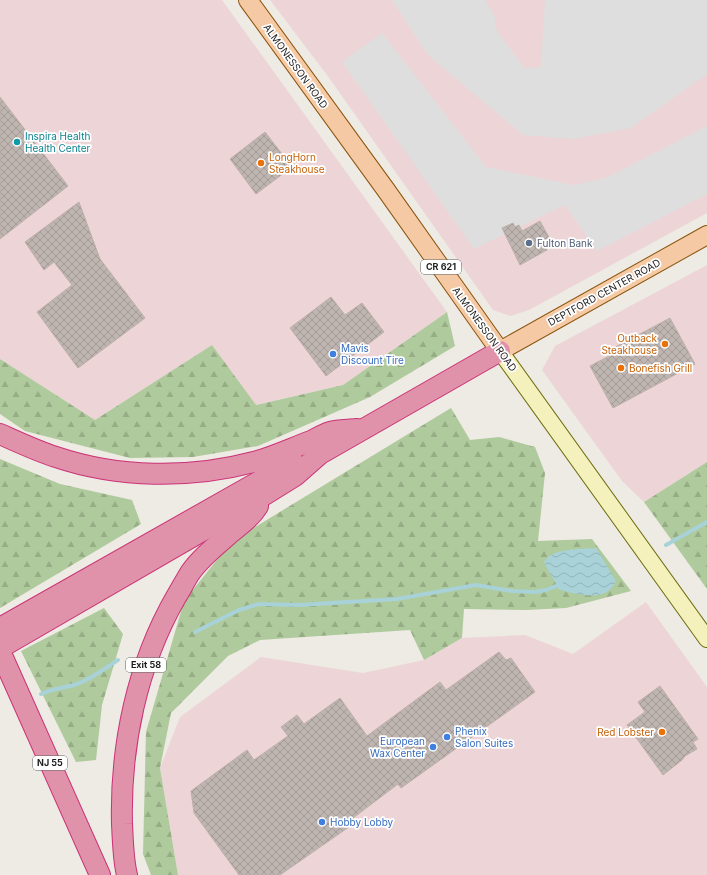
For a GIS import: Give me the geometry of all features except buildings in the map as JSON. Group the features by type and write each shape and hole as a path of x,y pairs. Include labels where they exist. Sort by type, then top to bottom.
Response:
{"highway":[{"path":"0,628 52,608 288,465 320,454 500,351"},
{"path":"0,434 57,457 104,469 151,473 179,473 218,470 254,462 286,451 330,432 365,428"},
{"name":"Exit 58","path":"0,648 52,608 266,494 295,476 320,454"},
{"name":"Exit 58","path":"127,875 123,840 122,799 124,761 139,685 153,641 168,610 190,573 215,546 253,514 266,494"},
{"name":"NJ 55","path":"0,651 100,875"}],"main road":[{"name":"ALMONESSON ROAD","path":"248,0 386,190 500,351"},
{"name":"DEPTFORD CENTER ROAD","path":"500,351 707,235"}],"street":[{"name":"ALMONESSON ROAD","path":"500,351 707,639"}],"shaded area":[{"path":"0,0 222,0 447,312 343,385 255,405 212,345 95,420 0,359"},
{"path":"270,0 707,0 707,213 529,310 510,316 493,310 327,75"},
{"path":"392,0 485,0 494,14 497,31 524,68 541,67 545,0 707,0 707,74 631,128 573,139 523,135 428,55"},
{"path":"382,33 486,167 573,185 606,178 707,126 707,194 597,251 565,205 474,249 342,62"},
{"path":"707,265 707,462 644,502 622,481 542,370 555,346"},
{"path":"646,602 707,687 707,875 178,875 160,768 180,717 261,657 363,673 424,660 462,638 525,635 573,654"}],"green space":[{"path":"447,312 455,346 370,397 258,446 193,457 130,458 25,431 0,414 0,359 95,420 212,345 256,405 343,385"},
{"path":"451,408 470,440 499,437 535,447 545,473 538,541 592,539 631,591 566,608 526,610 464,609 462,638 424,660 410,630 260,640 228,656 171,713 160,768 178,875 151,875 143,854 146,732 184,601 232,541"},
{"path":"0,459 60,484 132,500 141,524 0,608"},
{"path":"707,462 707,589 644,502"},
{"path":"104,608 123,634 102,705 96,760 76,762 21,651"}],"water":[{"path":"596,548 616,581 611,588 603,594 597,595 576,594 558,589 544,562 548,557 567,550"}],"waterway":[{"path":"666,545 707,522"},
{"path":"195,632 239,610 259,604 299,605 397,599 476,585 512,591 535,592 546,590 561,584"},
{"path":"41,694 80,683 118,660"}],"place":[{"name":"Inspira Health Health Center","path":"17,142"},
{"name":"LongHorn Steakhouse","path":"261,163"},
{"name":"Fulton Bank","path":"529,243"},
{"name":"Outback Steakhouse","path":"665,344"},
{"name":"Mavis Discount Tire","path":"333,354"},
{"name":"Bonefish Grill","path":"621,368"},
{"name":"Red Lobster","path":"662,732"},
{"name":"Phenix Salon Suites","path":"447,737"},
{"name":"European Wax Center","path":"433,747"},
{"name":"Hobby Lobby","path":"322,822"}]}
